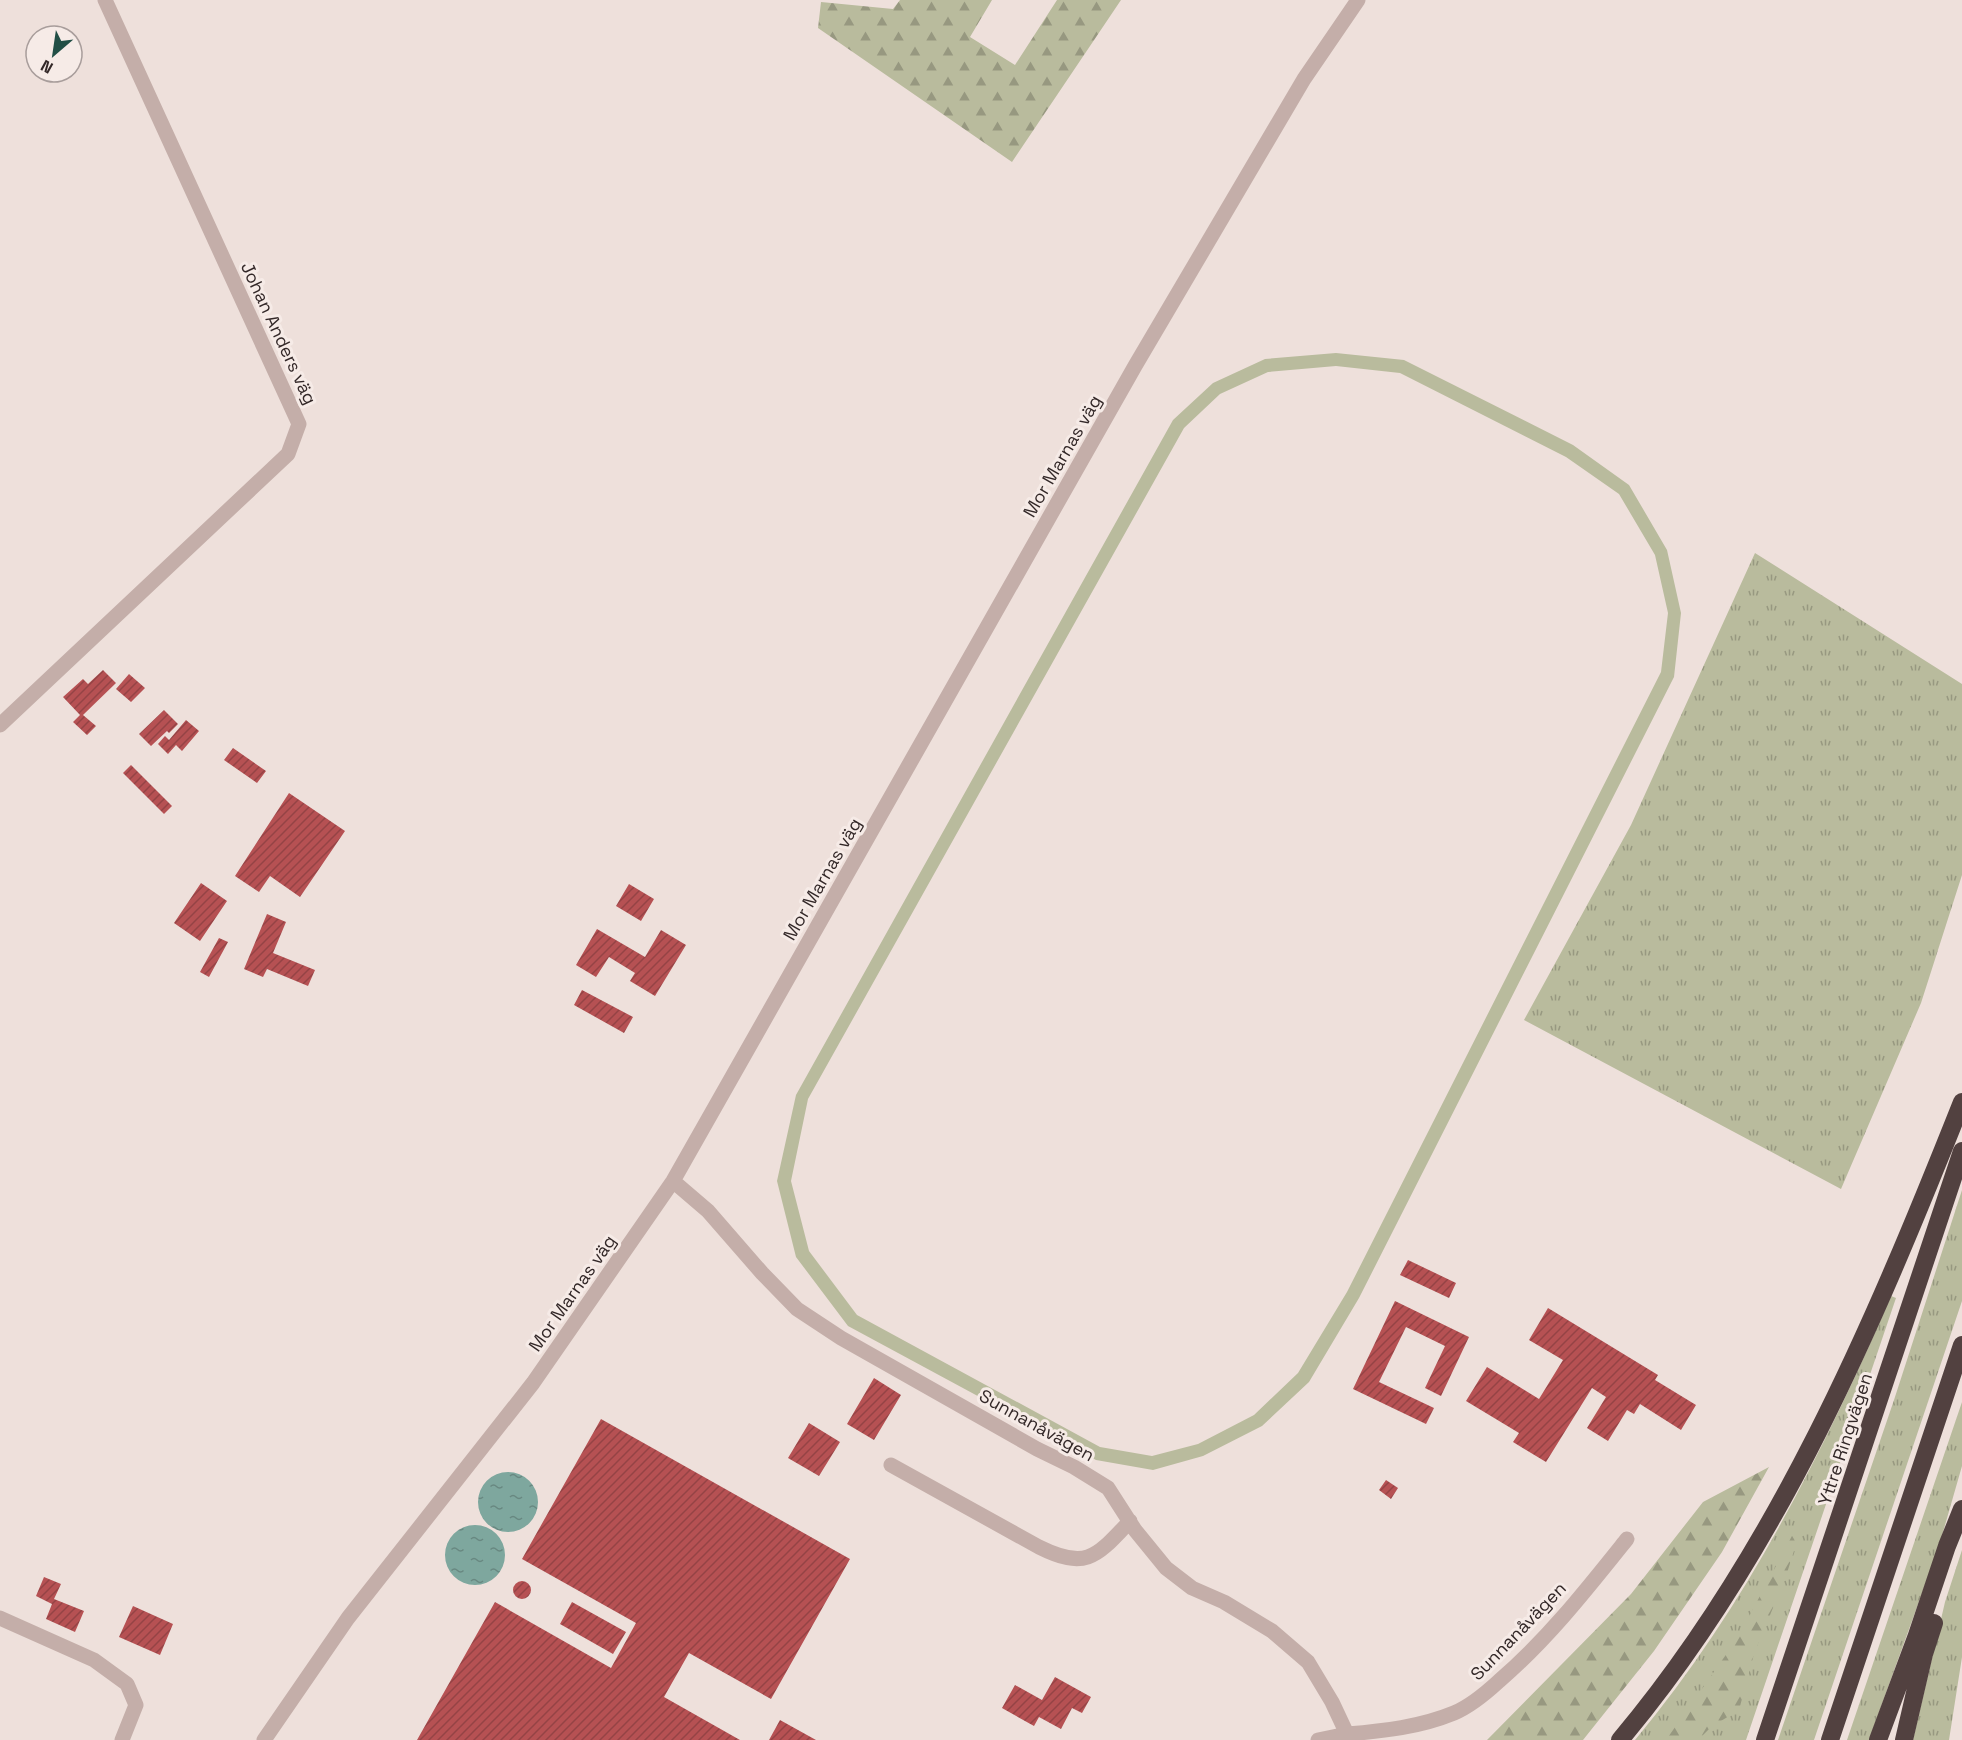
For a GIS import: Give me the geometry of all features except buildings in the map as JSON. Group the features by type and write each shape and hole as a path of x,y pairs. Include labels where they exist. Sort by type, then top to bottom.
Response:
{"highway":[{"path":"1620,1740 1680,1662 1727,1594 1773,1518 1863,1340 1910,1233 1962,1102"},
{"name":"Yttre Ringvägen","path":"1765,1740 1962,1151"},
{"path":"1830,1740 1962,1345"},
{"path":"1878,1740 1962,1509"},
{"path":"1905,1740 1924,1654 1958,1544 1962,1523"}],"street":[{"name":"Johan Anders väg","path":"0,725 288,454 299,424 105,0"},
{"name":"Mor Marnas väg","path":"264,1740 348,1618 533,1383 673,1181 1135,366 1304,80 1358,0"},
{"name":"Sunnanåvägen","path":"673,1181 708,1211 797,1309 841,1338 1108,1488 1166,1568 1192,1587 1224,1602 1272,1631 1308,1662 1332,1702 1347,1734"},
{"path":"891,1465 1039,1547 1064,1558 1074,1560 1095,1554 1130,1521"},
{"name":"Sunnanåvägen","path":"1318,1740 1424,1724 1457,1712 1482,1696 1516,1666 1558,1623 1627,1539"},
{"path":"0,1618 94,1660 127,1684 136,1705 122,1740"}],"green space":[{"path":"900,0 992,0 970,37 1015,65 1057,0 1121,0 1012,162 818,28 821,2 893,9"},
{"path":"1336,353 1404,360 1573,445 1629,485 1667,550 1681,613 1674,677 1359,1298 1309,1382 1262,1426 1203,1456 1153,1470 1096,1460 848,1326 796,1257 777,1181 796,1095 1173,420 1213,383 1265,359","holes":["1336,366 1400,373 1566,457 1619,494 1655,555 1668,613 1661,672 1347,1292 1298,1373 1254,1415 1198,1444 1152,1456 1100,1447 857,1315 809,1251 791,1181 808,1099 1184,428 1220,394 1268,372"]},
{"path":"1755,553 1962,684 1962,875 1921,1003 1841,1189 1524,1020 1631,825"},
{"path":"1962,1190 1962,1301 1814,1740 1778,1740 1894,1400"},
{"path":"1891,1296 1896,1298 1746,1740 1635,1740 1712,1637 1779,1527 1838,1413"},
{"path":"1962,1402 1962,1466 1939,1546 1869,1740 1847,1740"},
{"path":"1769,1467 1722,1552 1654,1651 1583,1740 1487,1740 1631,1594 1703,1502"},
{"path":"1793,1534 1799,1535 1786,1576 1754,1654 1739,1710 1711,1727 1698,1740 1666,1740 1737,1639"},
{"path":"1962,1550 1962,1657 1949,1740 1913,1740 1945,1602"}],"water":[{"path":"508,1472 529,1481 538,1502 529,1523 508,1532 487,1523 478,1502 487,1481"},
{"path":"475,1525 496,1534 505,1555 496,1576 475,1585 454,1576 445,1555 454,1534"}]}
